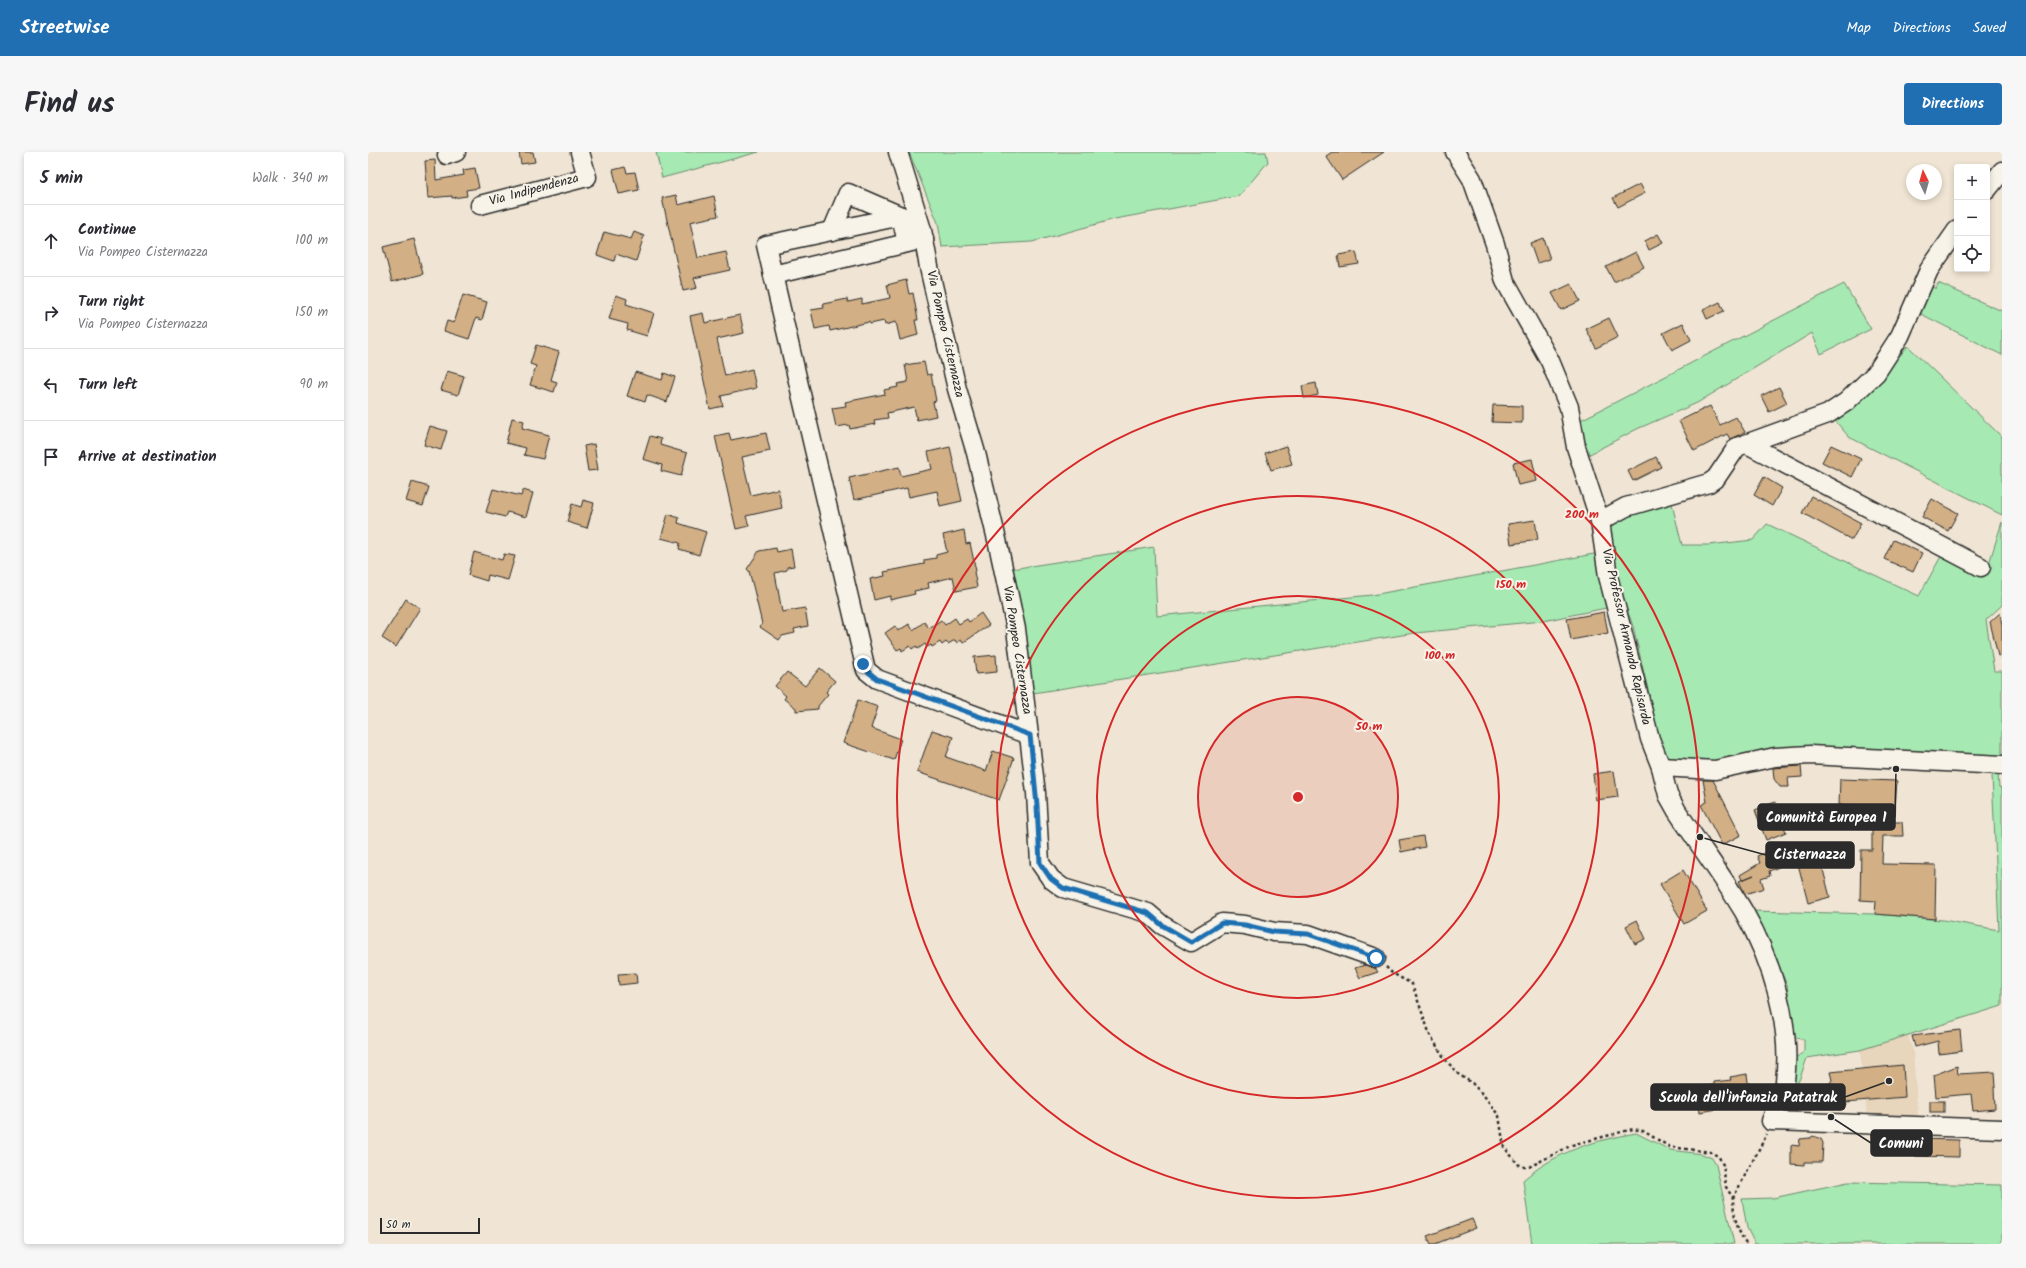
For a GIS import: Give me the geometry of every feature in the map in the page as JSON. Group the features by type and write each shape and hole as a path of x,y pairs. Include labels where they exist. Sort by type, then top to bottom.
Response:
{"street":[{"name":"Via Indipendenza","path":"480,205 586,177 580,152"},
{"name":"Via Pompeo Cisternazza","path":"898,152 916,241 976,454 998,544 1016,629 1030,735 1037,805 1040,863 1051,879 1063,888 1148,913 1162,925 1191,942 1222,923 1245,925 1274,932 1308,934 1376,958"},
{"name":"Via Professor Armando Rapisarda","path":"1455,152 1472,179 1495,244 1505,281 1563,388 1569,406 1576,447 1590,485 1600,521 1608,576 1650,740 1661,767 1668,795 1744,912 1771,973 1778,993 1784,1028 1785,1082 1771,1122"},
{"path":"1990,186 2002,171"},
{"path":"773,275 916,241 901,216 848,193 832,231"},
{"path":"901,216 766,246 866,670 877,679 1030,735"},
{"path":"1600,521 1626,507 1709,483 1716,478 1737,447 1828,414 1846,402 1876,373 1900,336 1929,270 1954,234"},
{"path":"1747,444 1981,567"},
{"path":"1661,767 1715,770 1775,757 1810,755 2002,765"},
{"path":"1771,1122 2002,1129"}],"path":[{"path":"1376,958 1392,973 1412,984 1430,1035 1445,1059 1458,1074 1472,1083 1499,1116 1504,1147 1524,1168 1529,1167 1572,1145 1633,1129 1643,1131 1670,1147 1711,1152 1719,1157 1723,1165 1726,1187 1733,1198"},
{"path":"1746,1244 1738,1229 1733,1210 1733,1198 1769,1130 1771,1122"}],"shaded area":[{"path":"1908,1035 1913,1051 1918,1116 1916,1119 1867,1117 1860,1050"}],"green space":[{"path":"656,152 759,152 662,178"},
{"path":"909,152 1266,152 1268,162 1239,196 1115,219 1032,242 942,247 938,223"},
{"path":"1938,283 2002,311 2002,355 1919,313 1929,285 1936,289"},
{"path":"1844,284 1871,329 1821,354 1812,333 1697,403 1637,429 1590,454 1581,446 1579,421"},
{"path":"1908,346 2002,437 2002,515 1849,437 1832,417 1885,373"},
{"path":"1671,500 1682,545 1709,545 1753,540 1767,524 1919,596 1944,551 1986,573 2002,522 2002,605 1986,620 1994,671 2002,671 2002,756 1718,763 1674,761 1667,758 1662,750 1633,626 1616,581 1608,525 1634,510"},
{"path":"1154,547 1157,616 1372,595 1599,553 1600,582 1606,608 1543,621 1415,633 1033,693 1011,569"},
{"path":"1992,775 1998,775 1999,787 2002,788 2002,1006 1860,1050 1807,1058 1800,1078 1783,1115 1795,1058 1804,1052 1804,1040 1793,1037 1787,985 1757,919 1751,911 1875,914 1943,920 1999,930"},
{"path":"1636,1133 1670,1150 1702,1154 1712,1158 1716,1165 1734,1244 1532,1244 1523,1180 1562,1154 1590,1144"},
{"path":"1848,1182 2002,1185 2002,1244 1755,1244 1747,1228 1742,1199 1773,1198"}],"building":[{"path":"519,152 533,152 535,162 521,164"},
{"path":"1332,152 1384,152 1342,180 1326,156"},
{"path":"435,160 436,180 464,175 463,170 475,168 479,188 466,190 467,196 452,198 452,196 428,198 425,161"},
{"path":"625,167 627,173 635,172 639,190 619,194 613,170"},
{"path":"1640,184 1645,193 1618,207 1613,198"},
{"path":"676,195 678,205 714,196 718,216 690,222 698,258 726,252 730,270 694,278 697,288 683,291 662,198"},
{"path":"604,232 631,239 634,232 644,236 636,261 616,254 614,261 597,255"},
{"path":"1658,234 1663,243 1649,250 1645,241"},
{"path":"1543,238 1550,259 1537,263 1530,243"},
{"path":"414,239 423,274 392,282 383,247"},
{"path":"1356,252 1359,264 1340,267 1338,255"},
{"path":"1636,252 1644,267 1614,282 1606,267"},
{"path":"906,280 909,294 913,293 918,320 915,320 918,335 900,340 896,322 885,325 884,321 870,324 869,322 830,331 829,326 815,329 811,310 824,308 823,304 847,299 848,302 862,299 862,304 890,298 887,285"},
{"path":"1571,284 1580,301 1561,310 1552,293"},
{"path":"463,295 487,302 482,320 476,318 469,339 444,331 447,321 454,323"},
{"path":"616,295 627,299 626,304 654,313 647,336 627,330 628,324 609,319"},
{"path":"1720,302 1724,311 1707,319 1703,310"},
{"path":"703,313 705,323 740,315 744,333 717,339 725,376 752,369 756,388 721,396 723,406 710,409 690,316"},
{"path":"1609,318 1618,337 1596,348 1586,329"},
{"path":"1683,323 1691,340 1672,350 1663,333"},
{"path":"536,345 559,352 551,380 557,382 554,392 530,385 536,366 530,364"},
{"path":"924,362 927,375 931,374 936,401 933,402 936,416 917,420 914,407 887,413 888,418 874,420 875,424 850,429 849,425 836,427 832,408 846,406 845,402 885,394 884,390 898,387 897,384 908,382 905,365"},
{"path":"447,371 464,376 458,395 441,390"},
{"path":"635,372 662,380 664,373 675,377 667,402 647,395 645,402 627,396"},
{"path":"1316,383 1318,395 1304,398 1302,386"},
{"path":"1779,387 1787,403 1769,412 1761,396"},
{"path":"1493,405 1522,406 1522,423 1492,422"},
{"path":"1710,406 1720,425 1736,417 1745,432 1730,439 1727,434 1694,451 1679,421"},
{"path":"512,418 524,421 522,428 549,435 543,459 524,455 526,448 506,443"},
{"path":"430,426 447,431 441,450 424,445"},
{"path":"729,433 731,440 766,433 770,451 742,457 751,495 778,489 782,508 746,516 749,526 736,529 715,436"},
{"path":"650,436 661,439 660,445 687,453 681,476 661,471 662,465 643,459"},
{"path":"594,444 598,470 588,471 584,446"},
{"path":"1831,445 1861,459 1852,477 1822,462"},
{"path":"1286,446 1292,464 1271,470 1265,453"},
{"path":"950,447 962,501 940,506 937,491 909,497 907,488 854,500 849,478 899,467 901,476 932,469 928,452"},
{"path":"1656,457 1661,467 1633,481 1628,471"},
{"path":"1532,459 1537,481 1518,485 1513,463"},
{"path":"1764,477 1782,488 1772,506 1754,495"},
{"path":"412,482 429,487 423,506 406,501"},
{"path":"493,489 521,496 523,490 533,493 526,517 507,512 505,517 486,512"},
{"path":"1811,496 1861,523 1852,540 1802,513"},
{"path":"1932,499 1958,513 1948,531 1922,517"},
{"path":"583,500 594,503 587,528 567,522 572,504 581,507"},
{"path":"668,514 679,518 678,523 706,532 699,555 679,549 680,543 661,538"},
{"path":"1535,520 1538,540 1511,544 1508,524"},
{"path":"964,530 966,544 970,543 976,571 974,572 977,587 956,591 953,577 928,583 929,588 914,591 915,594 890,600 890,596 874,600 870,579 885,576 884,572 924,564 924,560 936,558 936,555 947,552 943,535"},
{"path":"1893,540 1922,553 1913,572 1884,559"},
{"path":"776,548 777,552 791,549 794,566 787,567 787,570 775,573 782,612 805,608 808,626 794,629 795,633 782,636 779,640 760,627 762,624 749,571 747,569 759,551"},
{"path":"474,552 502,560 504,554 515,556 508,580 488,575 487,581 468,575"},
{"path":"406,599 420,608 396,647 382,638"},
{"path":"1604,612 1608,633 1571,640 1567,619"},
{"path":"981,613 989,625 963,643 961,640 957,643 955,640 948,644 946,642 942,645 940,642 932,647 931,645 927,647 925,644 918,649 916,646 912,649 910,646 902,651 901,648 897,650 885,633 895,626 898,631 909,624 913,630 924,622 929,628 941,620 945,625 955,618 959,624 967,619 969,622"},
{"path":"2000,613 2002,626 2002,655 1998,656 1990,622"},
{"path":"996,655 997,672 976,674 974,657"},
{"path":"820,668 835,681 826,692 828,694 818,706 818,709 796,711 796,708 784,699 786,696 775,686 787,672 805,686"},
{"path":"858,700 878,707 871,728 901,739 894,760 843,743"},
{"path":"932,730 953,737 946,757 986,771 993,751 1014,758 999,800 917,772"},
{"path":"1801,766 1802,777 1788,778 1789,787 1780,787 1774,779 1773,768"},
{"path":"1614,771 1618,797 1596,800 1593,774"},
{"path":"1840,779 1897,781 1894,822 1902,822 1903,836 1883,836 1882,864 1936,865 1935,919 1875,914 1876,901 1860,900 1861,850 1872,850 1872,806 1839,805"},
{"path":"1703,780 1713,780 1741,835 1722,845 1701,805 1707,802"},
{"path":"1775,802 1786,832 1766,840 1755,810"},
{"path":"1423,836 1425,847 1401,852 1399,840"},
{"path":"1771,850 1779,867 1769,871 1770,876 1761,879 1764,888 1745,894 1739,881 1742,880 1740,875 1760,863 1757,856"},
{"path":"1820,858 1830,897 1808,903 1798,864"},
{"path":"1683,870 1707,911 1684,924 1660,884"},
{"path":"1637,920 1646,939 1635,944 1626,926"},
{"path":"1365,965 1375,968 1378,972 1360,978 1355,968"},
{"path":"636,973 637,983 619,985 618,974"},
{"path":"1960,1030 1962,1051 1939,1054 1938,1041 1915,1047 1912,1036"},
{"path":"1903,1065 1905,1097 1846,1102 1847,1105 1834,1107 1830,1090 1827,1087 1832,1080 1830,1072"},
{"path":"1957,1066 1958,1074 1995,1072 1995,1109 1973,1111 1971,1094 1936,1097 1934,1075"},
{"path":"1747,1074 1750,1098 1733,1100 1733,1104 1717,1106 1718,1109 1700,1112 1697,1087 1714,1085 1714,1082 1731,1080 1730,1077"},
{"path":"1930,1101 1944,1101 1944,1112 1930,1112"},
{"path":"1813,1136 1821,1139 1823,1143 1822,1162 1804,1162 1804,1165 1791,1164 1791,1145 1799,1146 1800,1139 1810,1138"},
{"path":"1916,1139 1959,1140 1959,1157 1915,1156"},
{"path":"1472,1219 1476,1228 1435,1244 1431,1244 1427,1236"}],"place":[{"name":"Comunità Europea 1","path":"1896,769"},
{"name":"Cisternazza","path":"1700,837"},
{"name":"Scuola dell'infanzia Patatrak","path":"1889,1081"},
{"name":"Comuni","path":"1831,1117"}],"route":[{"path":"863,664 866,670 877,679 1030,735 1037,805 1040,863 1051,879 1063,888 1148,913 1162,925 1191,942 1222,923 1245,925 1274,932 1308,934 1337,942 1376,958"}]}
